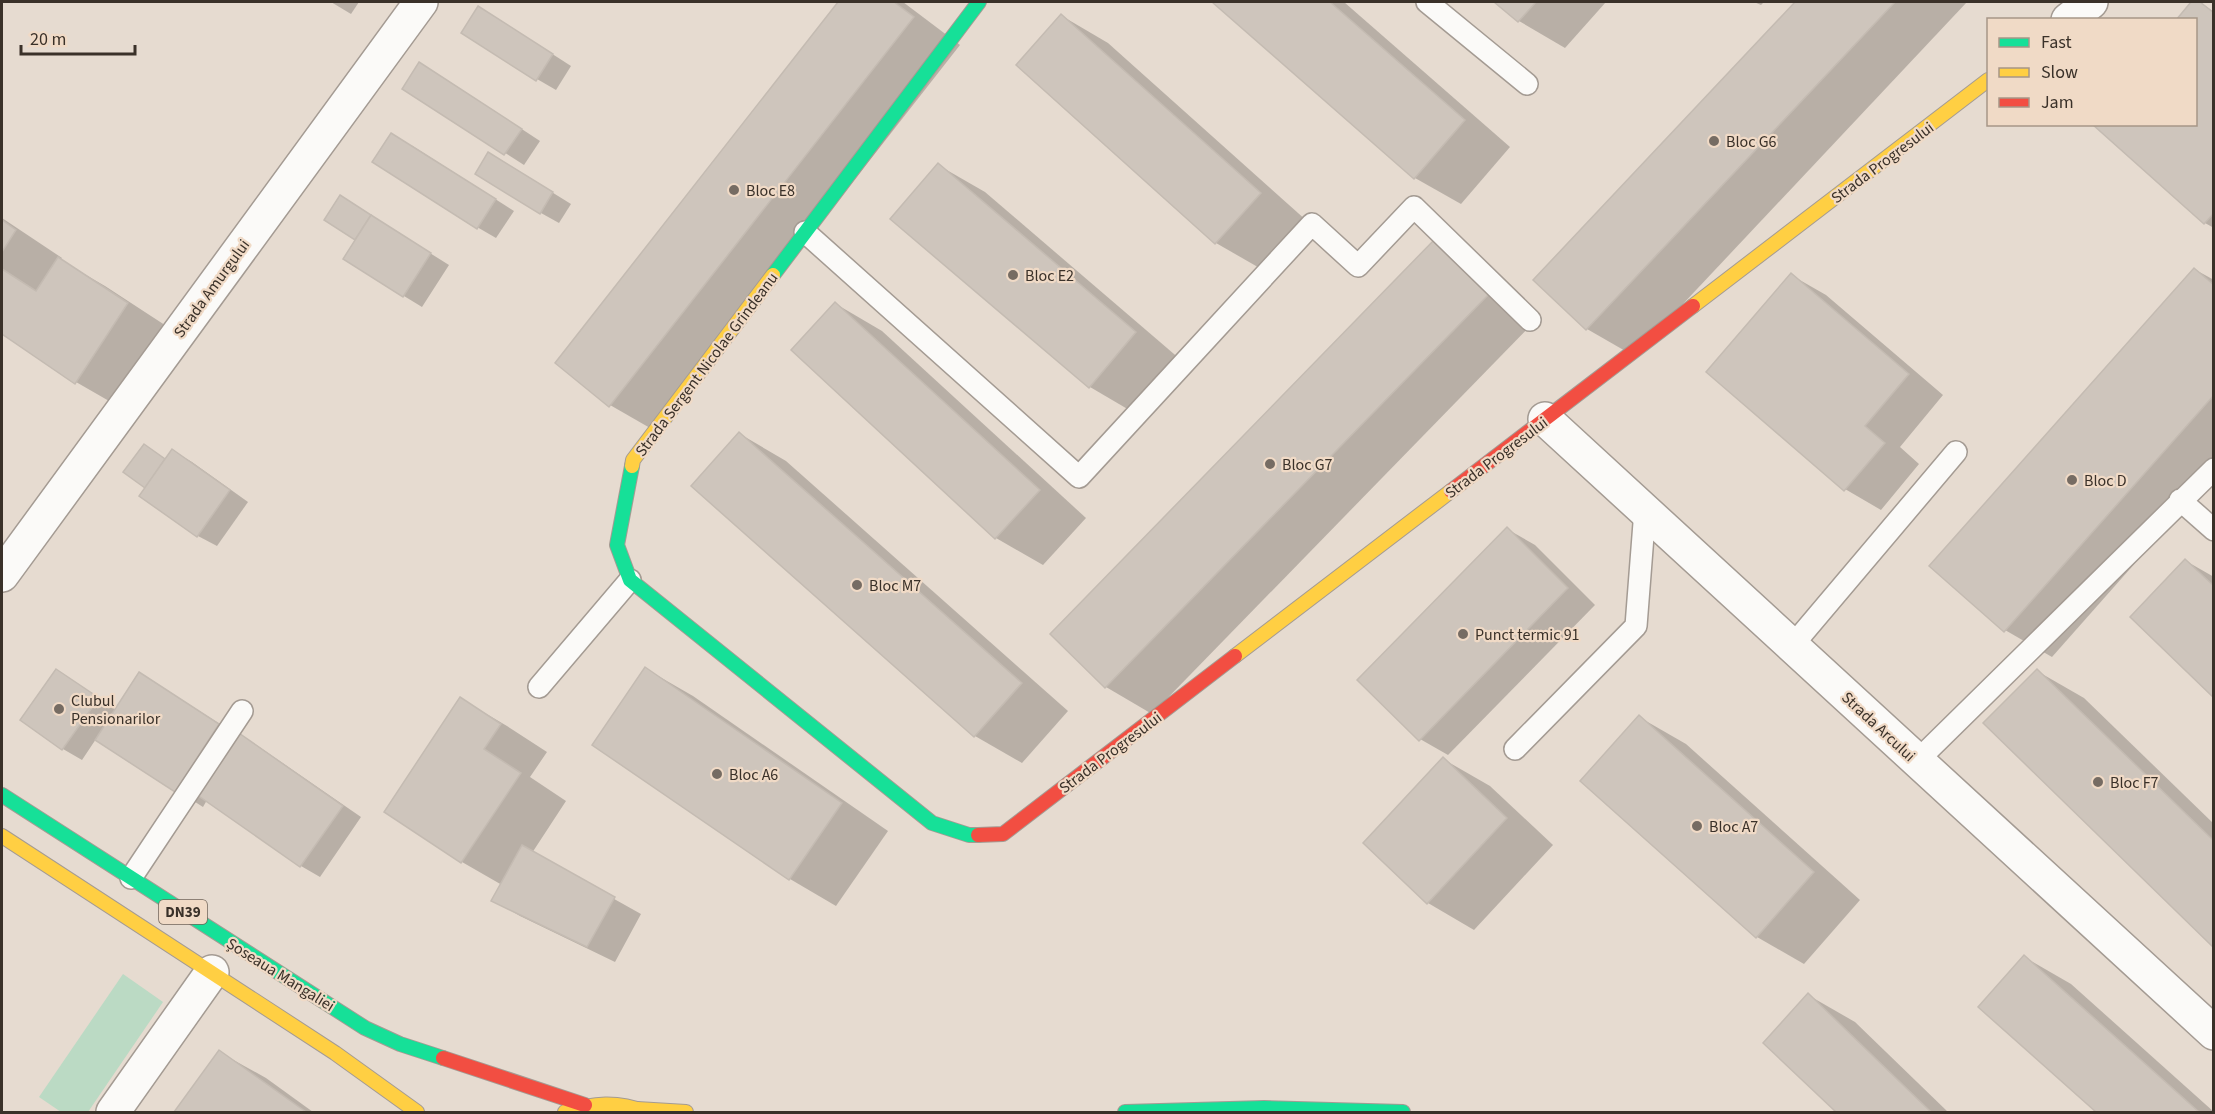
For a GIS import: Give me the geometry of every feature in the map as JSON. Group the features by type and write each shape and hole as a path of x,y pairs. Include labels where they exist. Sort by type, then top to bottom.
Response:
{"street":[{"name":"Strada Amurgului","path":"2,575 421,2"},
{"name":"Strada Sergent Nicolae Grindeanu","path":"630,580 617,545 633,460 979,2"},
{"path":"2071,18 2091,2"},
{"name":"Strada Progresului","path":"630,580 932,823 969,835 1003,834 1987,82"},
{"name":"Strada Arcului","path":"1545,419 2214,1033"},
{"name":"Șoseaua Mangaliei","path":"2,795 365,1028 400,1044 585,1106"},
{"name":"DN39","path":"2,836 335,1053 417,1113"},
{"path":"113,1113 212,972"},
{"name":"DN39","path":"565,1113 585,1106 611,1103 641,1111"},
{"path":"1125,1113 1209,1107 1403,1113"},
{"path":"641,1111 686,1113"}],"lane":[{"path":"1427,2 1527,84"},
{"path":"805,232 1079,477 1312,224 1358,266 1414,207 1530,320"},
{"path":"1792,646 1956,452"},
{"path":"1917,761 2214,469"},
{"path":"2180,500 2214,530"},
{"path":"1515,749 1636,626 1645,510"},
{"path":"539,687 630,580"},
{"path":"130,878 242,711"}],"green space":[{"path":"123,974 163,1002 88,1112 61,1112 39,1097"}],"building":[{"name":"Bloc E8","path":"838,2 894,2 914,17 609,407 555,363"},
{"path":"1212,2 1330,2 1465,120 1414,179"},
{"path":"1494,2 1536,2 1518,22"},
{"name":"Bloc G6","path":"1795,2 1895,2 1586,330 1533,280"},
{"path":"2191,2 2200,2 2214,13 2214,213 2204,224 2094,126 2197,126 2197,18 2178,18"},
{"path":"478,6 553,54 536,81 461,33"},
{"path":"1061,14 1261,193 1215,244 1016,65"},
{"path":"419,62 522,129 504,155 402,89"},
{"path":"391,133 496,199 477,229 372,162"},
{"path":"488,152 553,192 540,214 475,174"},
{"name":"Bloc E2","path":"938,163 1136,332 1089,388 890,219"},
{"path":"340,195 371,215 355,240 324,220"},
{"path":"371,215 431,253 403,297 343,259"},
{"path":"2,220 16,230 2,252"},
{"name":"Bloc G7","path":"1435,239 1490,293 1105,688 1050,634"},
{"path":"58,257 128,303 75,384 2,334 2,269 36,291"},
{"name":"Bloc D","path":"2194,268 2214,285 2214,395 2004,632 1929,566"},
{"path":"1791,273 1909,374 1865,426 1885,443 1844,491 1706,372"},
{"path":"835,302 1040,490 995,539 791,350"},
{"name":"Bloc M7","path":"739,432 1022,683 974,737 691,486"},
{"path":"144,444 165,459 145,488 123,472"},
{"path":"172,449 230,490 197,537 139,496"},
{"name":"Punct termic 91","path":"1507,527 1568,588 1419,741 1357,680"},
{"path":"2185,559 2214,586 2214,698 2130,617"},
{"name":"Bloc A6","path":"645,667 842,803 789,880 592,745"},
{"name":"Clubul Pensionarilor","path":"56,669 99,698 62,750 20,720"},
{"name":"Bloc F7","path":"2037,669 2214,841 2214,948 1983,723"},
{"path":"139,672 219,724 175,792 95,740"},
{"path":"460,697 501,724 484,749 521,773 461,863 384,812"},
{"name":"Bloc A7","path":"1639,715 1814,872 1756,938 1580,781"},
{"path":"236,731 343,806 300,867 193,792"},
{"path":"1443,757 1507,818 1427,904 1363,843"},
{"path":"522,845 615,897 587,947 491,901"},
{"path":"2024,955 2199,1112 2096,1112 1978,1007"},
{"path":"1808,993 1931,1112 1836,1112 1763,1043"},
{"path":"219,1050 306,1112 174,1112"}],"traffic: fast":[{"path":"773,275 979,2"},
{"path":"632,466 617,545 630,580 932,823 969,835 978,835"},
{"path":"2,795 365,1028 400,1044 443,1058"},
{"path":"1125,1112 1264,1108 1403,1112"}],"traffic: slow":[{"path":"1693,306 1987,81"},
{"path":"632,466 633,460 773,275"},
{"path":"1235,656 1451,491"},
{"path":"2,836 335,1053 417,1112"},
{"path":"565,1112 605,1104 625,1106 645,1112"},
{"path":"637,1109 686,1112"}],"traffic: jam":[{"path":"1451,491 1693,306"},
{"path":"978,835 1003,834 1235,656"},
{"path":"443,1058 585,1105"}],"place":[{"name":"Bloc G6","path":"1714,141"},
{"name":"Bloc E8","path":"734,190"},
{"name":"Bloc E2","path":"1013,275"},
{"name":"Bloc G7","path":"1270,464"},
{"name":"Bloc D","path":"2072,480"},
{"name":"Bloc M7","path":"857,585"},
{"name":"Punct termic 91","path":"1463,634"},
{"name":"Clubul Pensionarilor","path":"59,709"},
{"name":"Bloc A6","path":"717,774"},
{"name":"Bloc F7","path":"2098,782"},
{"name":"Bloc A7","path":"1697,826"}]}
